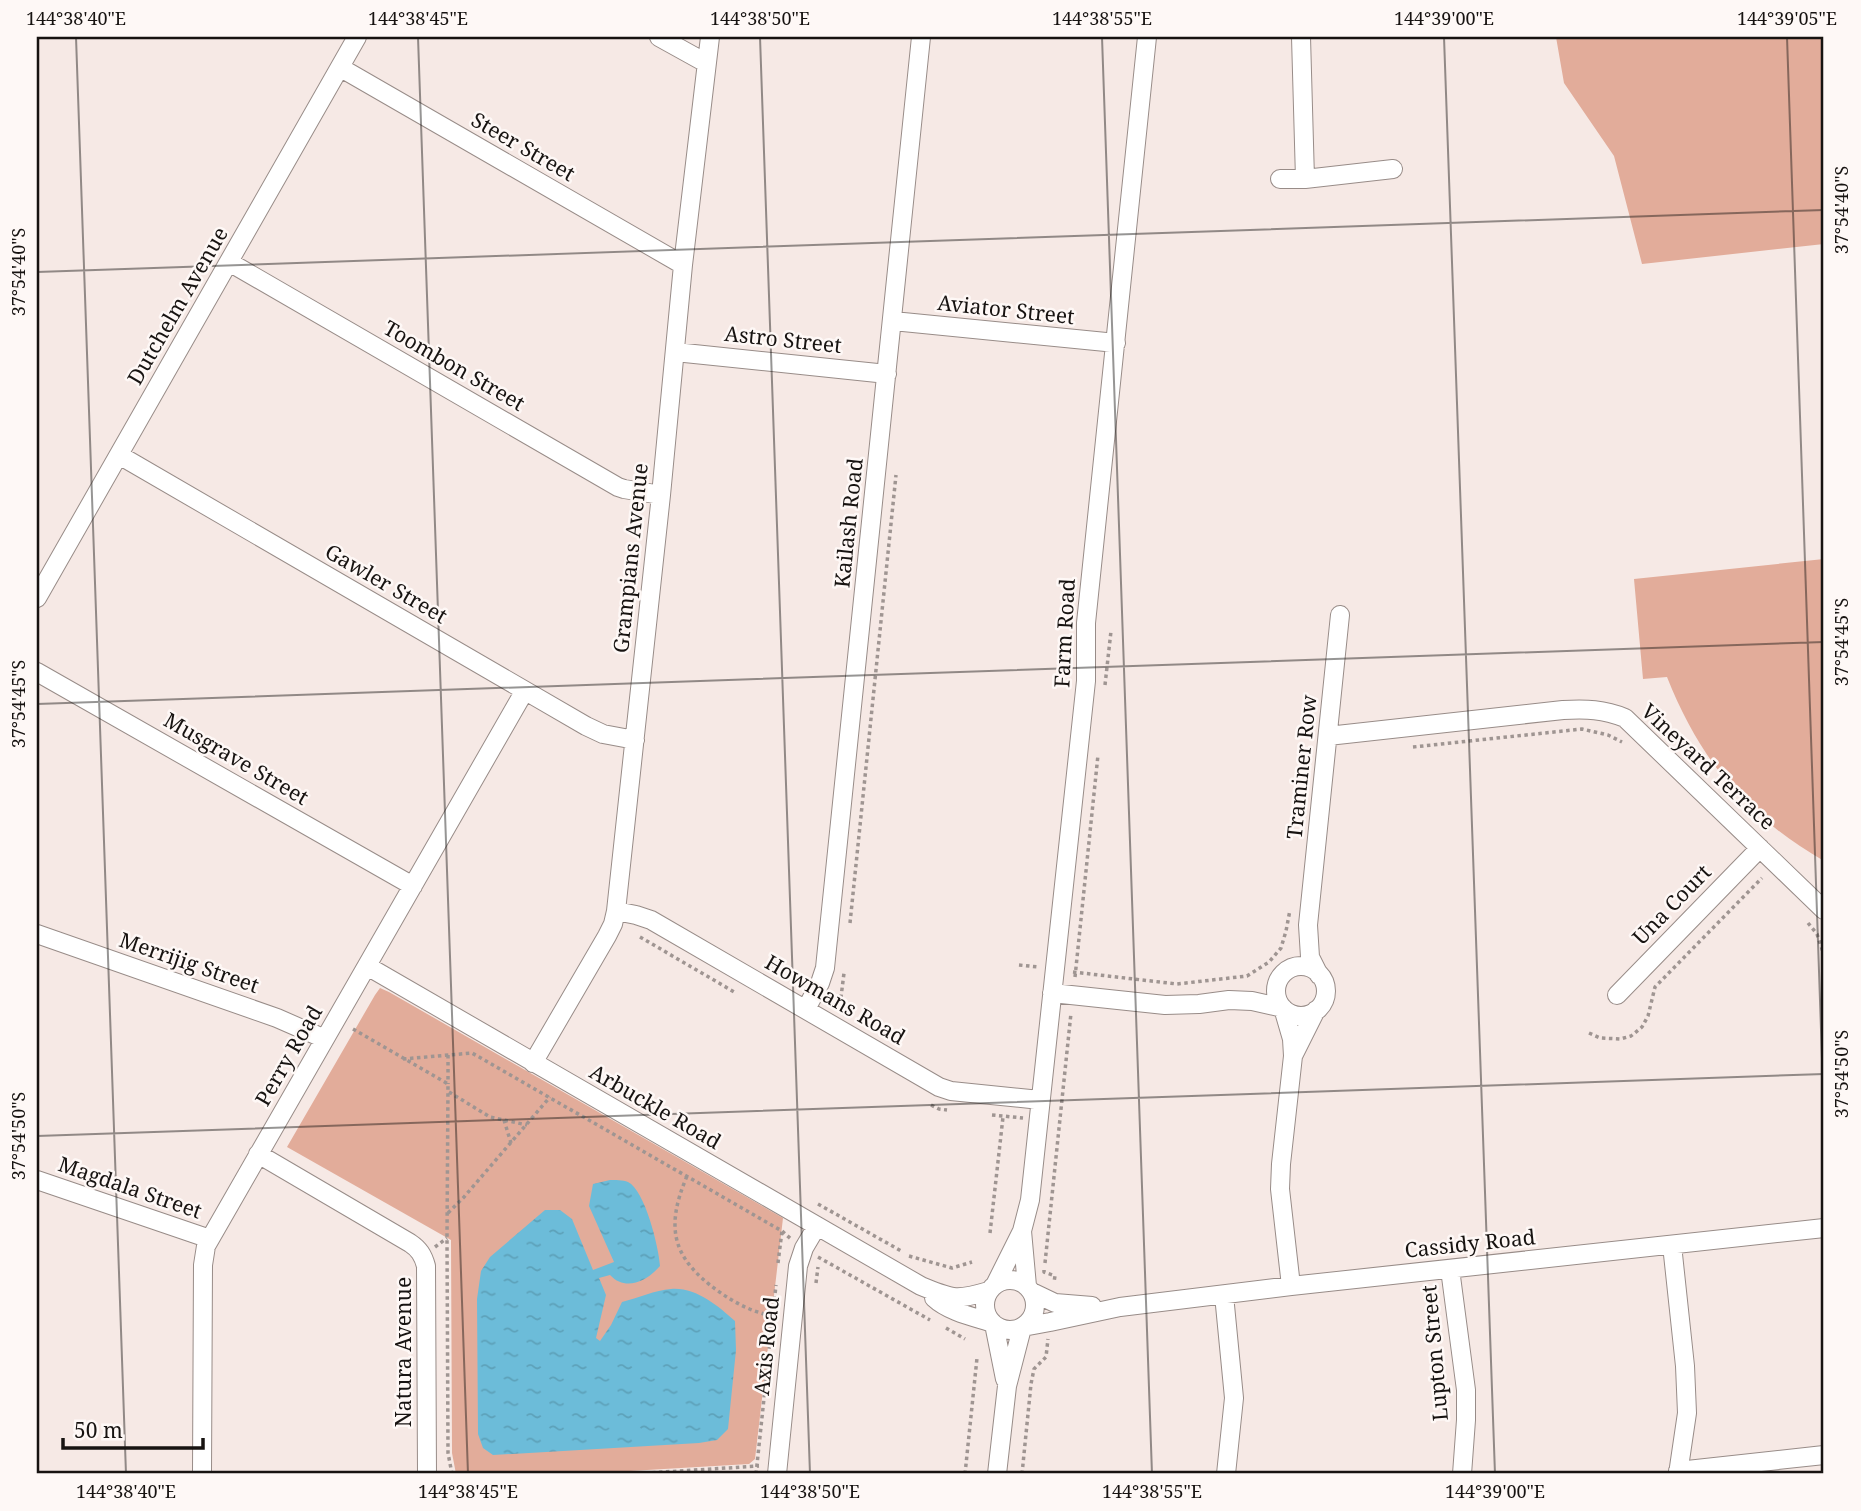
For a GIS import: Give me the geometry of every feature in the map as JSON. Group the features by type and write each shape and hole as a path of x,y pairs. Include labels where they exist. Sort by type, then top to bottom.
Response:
{"street":[{"name":"Dutchelm Avenue","path":"37,598 357,37"},
{"path":"659,37 706,63"},
{"name":"Grampians Avenue","path":"533,1063 607,936 616,911 683,265 710,37"},
{"name":"Kailash Road","path":"806,1009 825,968 921,37"},
{"name":"Farm Road","path":"992,1288 1022,1231 1030,1200 1086,681 1086,623 1147,37"},
{"path":"1301,37 1305,179"},
{"name":"Steer Street","path":"341,68 683,265"},
{"path":"1280,179 1305,179 1393,169"},
{"name":"Toombon Street","path":"229,262 618,486 661,495"},
{"name":"Aviator Street","path":"893,321 1116,343"},
{"name":"Astro Street","path":"675,352 887,374"},
{"name":"Gawler Street","path":"119,455 524,692 595,731 635,740"},
{"name":"Traminer Row","path":"1320,975 1310,957 1308,925 1340,615"},
{"name":"Musgrave Street","path":"37,672 414,886"},
{"name":"Perry Road","path":"202,1474 203,1256 210,1239 524,692"},
{"name":"Vineyard Terrace","path":"1328,736 1563,710 1607,711 1625,718 1824,910"},
{"name":"Una Court","path":"1617,995 1760,848"},
{"name":"Howmans Road","path":"616,911 651,920 939,1087 951,1091 1040,1100"},
{"name":"Traminer Row","path":"1283,974 1299,949 1308,925"},
{"name":"Merrijig Street","path":"37,934 277,1018 325,1039"},
{"name":"Arbuckle Road","path":"367,966 921,1286 950,1298 966,1298 992,1288"},
{"path":"1229,1000 1254,991 1292,968 1312,968 1320,975 1326,992 1293,1056"},
{"path":"1283,974 1277,983 1276,994 1283,1008 1298,1016 1308,1015 1316,1010"},
{"path":"1052,993 1165,1005 1252,1001 1283,1008"},
{"path":"1283,1008 1292,1040 1293,1056 1280,1189 1291,1286"},
{"name":"Natura Avenue","path":"258,1154 410,1243 423,1255 426,1266 427,1474"},
{"name":"Magdala Street","path":"37,1180 210,1239"},
{"name":"Axis Road","path":"777,1471 798,1266 804,1248 817,1226"},
{"name":"Cassidy Road","path":"1023,1327 1120,1307 1824,1228"},
{"name":"Farm Road","path":"1022,1231 1029,1289"},
{"path":"1672,1245 1685,1366 1687,1413 1678,1473 1824,1455"},
{"name":"Lupton Street","path":"1450,1269 1466,1390 1462,1474"},
{"path":"997,1474 1007,1386 1023,1327 1034,1315 1035,1299 1029,1289 1011,1280 1003,1281 992,1288 985,1308 994,1324 1007,1386"},
{"name":"Arbuckle Road","path":"921,1286 937,1302 994,1324"},
{"name":"Cassidy Road","path":"1029,1289 1052,1302 1120,1307"},
{"path":"1224,1295 1234,1398 1226,1474"},
{"path":"994,1324 1008,1330 1023,1327"}],"path":[{"path":"849,930 896,475"},
{"path":"1105,686 1111,631"},
{"path":"1407,747 1582,729 1608,734 1626,745"},
{"path":"1052,1302 1055,1276 1044,1272 1098,754"},
{"path":"1588,1032 1600,1038 1620,1039 1630,1036 1642,1027 1656,987 1762,877 1746,862"},
{"path":"1019,965 1177,984 1247,976 1269,962 1281,947 1290,906"},
{"path":"1800,914 1817,934 1824,955"},
{"path":"840,1006 844,968"},
{"path":"353,1029 449,1084"},
{"path":"403,1059 472,1053 965,1339"},
{"path":"448,1054 448,1453 452,1474"},
{"path":"449,1092 491,1116 527,1125"},
{"path":"990,1233 1005,1096"},
{"path":"448,1213 550,1097"},
{"path":"504,1121 511,1143"},
{"path":"687,1176 675,1218 675,1232 681,1253 697,1275 732,1300 773,1316"},
{"path":"812,1200 911,1257 952,1268 972,1262"},
{"path":"778,1268 782,1231"},
{"path":"755,1474 777,1280"},
{"path":"1022,1474 1031,1384 1034,1369 1046,1357 1050,1322"},
{"path":"965,1474 977,1358"},
{"path":"631,1474 756,1466 777,1471"}],"shaded area":[{"path":"1556,37 1824,37 1824,244 1642,264 1614,156 1564,83"},
{"path":"1824,559 1824,861 1771,825 1729,783 1694,734 1667,677 1643,679 1634,579"},
{"path":"380,988 783,1218 755,1459 749,1464 579,1474 456,1474 452,1453 451,1240 287,1147"}],"water":[{"path":"610,1180 628,1182 640,1196 654,1234 660,1266 643,1280 629,1284 610,1275 599,1278 606,1295 596,1338 600,1341 622,1302 653,1292 680,1289 698,1294 714,1304 735,1321 736,1350 728,1429 717,1440 699,1443 493,1455 483,1448 478,1434 477,1299 481,1271 490,1257 545,1210 560,1210 572,1219 593,1270 614,1262 589,1206 593,1184"}]}
